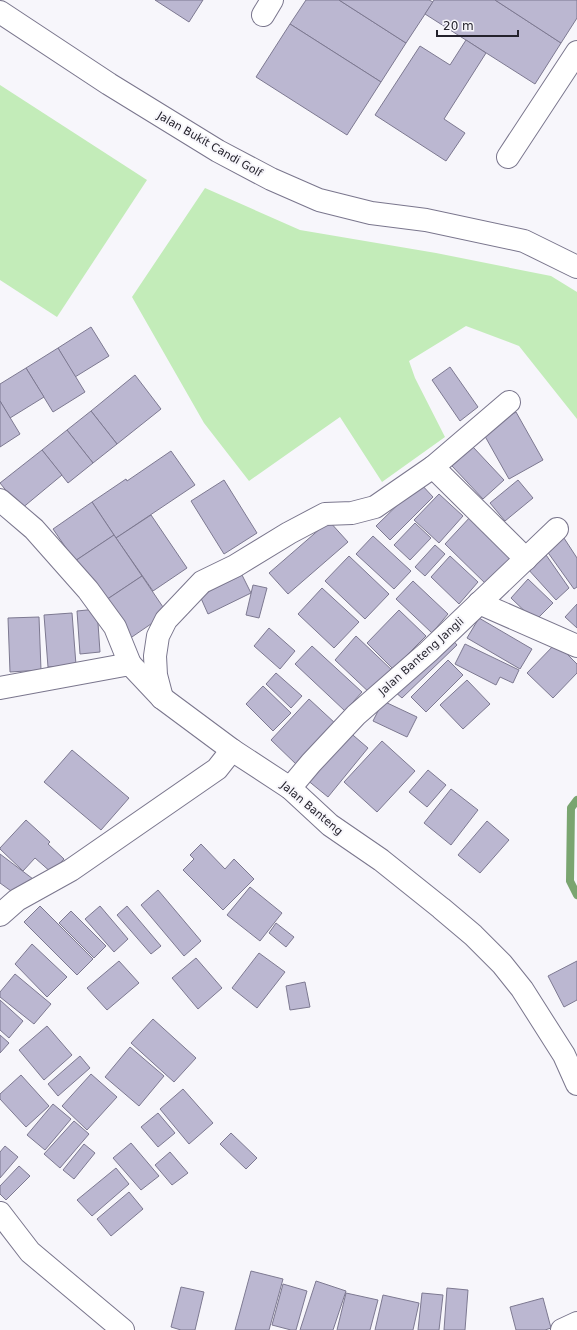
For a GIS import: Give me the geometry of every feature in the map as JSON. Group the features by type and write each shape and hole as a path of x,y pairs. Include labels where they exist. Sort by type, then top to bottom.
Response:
{"street":[{"name":"Jalan Bukit Candi Golf","path":"0,12 109,84 218,151 278,182 319,200 371,213 426,220 524,241 577,267"},
{"path":"508,157 577,52"},
{"path":"162,698 156,674 155,656 158,636 166,620 202,582 235,566 289,533 325,514 352,514 375,507 433,467 509,402"},
{"path":"433,467 526,559"},
{"path":"0,500 34,529 88,590 115,627 130,664 0,688"},
{"name":"Jalan Banteng Jangli","path":"290,788 356,715 428,652 557,529"},
{"path":"479,603 577,646"},
{"name":"Jalan Banteng","path":"130,664 162,698 232,750 290,788 330,826 381,860 473,935 502,964 522,989 564,1055 577,1084"},
{"path":"0,915 17,900 70,870 217,769 232,750"},
{"path":"0,1213 30,1252 123,1330"},
{"path":"562,1330 577,1323"}],"green space":[{"path":"0,85 147,180 57,317 0,280"},
{"path":"205,188 300,230 436,253 551,276 577,292 577,419 519,346 466,326 409,361 415,378 445,437 382,482 340,417 249,481 204,423 132,297"}],"building":[{"path":"155,0 203,0 189,22"},
{"path":"306,0 339,0 406,43 381,82 290,24"},
{"path":"339,0 429,0 433,2 406,43"},
{"path":"434,0 495,0 561,43 535,84 425,14"},
{"path":"495,0 577,0 577,18 561,43"},
{"path":"290,24 381,82 347,135 256,77"},
{"path":"466,40 486,53 444,119 465,133 446,161 375,115 420,46 450,65"},
{"path":"91,327 109,356 75,377 58,348"},
{"path":"58,348 85,392 53,412 26,368"},
{"path":"450,367 478,407 460,421 432,380"},
{"path":"26,368 44,397 10,418 0,401 0,384"},
{"path":"135,375 161,409 117,444 91,411"},
{"path":"0,401 20,434 0,447"},
{"path":"91,411 117,444 93,463 67,430"},
{"path":"516,412 543,460 509,479 482,431"},
{"path":"67,430 93,463 68,483 42,450"},
{"path":"473,447 504,480 483,499 452,466"},
{"path":"42,450 62,475 21,509 0,483"},
{"path":"171,451 195,485 116,538 92,502 126,479 127,481"},
{"path":"224,480 257,533 224,554 191,501"},
{"path":"518,480 533,498 505,521 490,503"},
{"path":"420,483 433,497 390,540 376,526"},
{"path":"439,494 463,516 439,543 414,520"},
{"path":"92,502 114,535 75,561 53,529"},
{"path":"151,515 187,568 153,591 116,538"},
{"path":"472,515 515,558 489,587 445,544"},
{"path":"329,521 348,542 288,594 269,573"},
{"path":"415,523 431,538 410,560 394,545"},
{"path":"114,535 142,576 103,602 75,561"},
{"path":"562,535 577,558 577,587 574,589 544,547"},
{"path":"373,536 411,571 394,589 356,554"},
{"path":"435,545 445,554 425,576 415,567"},
{"path":"544,552 569,588 556,600 527,568"},
{"path":"349,556 389,594 365,619 325,581"},
{"path":"450,556 478,582 459,604 431,577"},
{"path":"242,575 251,593 208,614 200,596"},
{"path":"142,576 167,613 129,639 103,602"},
{"path":"528,579 553,603 535,621 511,598"},
{"path":"413,581 448,614 432,633 396,599"},
{"path":"253,585 267,588 259,618 246,615"},
{"path":"322,588 359,622 334,648 298,614"},
{"path":"577,604 577,628 565,617"},
{"path":"97,609 100,652 80,654 77,611"},
{"path":"399,610 426,636 393,669 367,643"},
{"path":"72,613 76,665 48,667 44,615"},
{"path":"39,617 41,670 10,672 8,618"},
{"path":"479,618 532,649 520,669 467,638"},
{"path":"269,628 295,651 280,669 254,646"},
{"path":"356,636 395,673 373,696 335,660"},
{"path":"450,637 457,645 402,698 394,691"},
{"path":"556,643 577,664 577,673 553,698 527,673"},
{"path":"465,644 519,670 513,683 500,677 496,685 455,664"},
{"path":"312,646 362,692 345,711 295,664"},
{"path":"448,660 463,675 426,712 411,697"},
{"path":"276,673 302,696 291,708 266,684"},
{"path":"467,680 490,704 463,729 440,705"},
{"path":"263,686 291,713 273,731 246,704"},
{"path":"309,699 336,724 297,765 271,740"},
{"path":"383,701 417,717 407,737 373,721"},
{"path":"347,730 368,748 328,797 306,779"},
{"path":"382,741 415,771 377,812 344,782"},
{"path":"72,750 129,798 101,830 44,782"},
{"path":"428,770 446,785 427,807 409,792"},
{"path":"451,789 478,810 451,845 424,823"},
{"path":"26,820 50,842 48,844 64,859 52,873 35,858 23,871 0,849"},
{"path":"487,821 509,840 480,873 458,855"},
{"path":"201,844 225,869 234,859 254,879 223,910 183,870 194,859 190,855"},
{"path":"0,854 33,879 18,896 0,883"},
{"path":"250,887 282,913 260,941 227,915"},
{"path":"158,890 201,941 184,956 141,905"},
{"path":"40,906 93,959 77,975 24,922"},
{"path":"100,906 128,939 114,952 85,919"},
{"path":"127,906 161,946 151,954 117,915"},
{"path":"71,911 106,946 94,958 59,923"},
{"path":"276,923 294,937 286,947 269,933"},
{"path":"32,944 67,977 47,997 15,964"},
{"path":"259,953 285,972 257,1008 232,988"},
{"path":"196,958 222,988 198,1009 172,978"},
{"path":"119,961 139,983 107,1010 87,988"},
{"path":"577,961 577,1000 564,1007 548,976"},
{"path":"15,974 51,1004 34,1024 0,997 0,992"},
{"path":"305,982 310,1007 290,1010 286,986"},
{"path":"0,1000 23,1021 9,1038 0,1030"},
{"path":"153,1019 196,1058 174,1082 131,1043"},
{"path":"47,1026 72,1055 44,1080 19,1050"},
{"path":"0,1035 9,1043 0,1053"},
{"path":"130,1047 164,1076 139,1106 105,1077"},
{"path":"80,1056 90,1068 58,1096 48,1084"},
{"path":"91,1074 117,1097 87,1130 62,1106"},
{"path":"21,1075 49,1106 26,1127 0,1099 0,1094"},
{"path":"183,1089 213,1123 189,1144 160,1109"},
{"path":"53,1104 71,1119 45,1150 27,1135"},
{"path":"158,1113 175,1133 158,1147 141,1127"},
{"path":"74,1121 89,1134 60,1168 44,1154"},
{"path":"231,1133 257,1158 246,1169 220,1144"},
{"path":"131,1143 159,1176 141,1190 113,1158"},
{"path":"84,1144 95,1153 74,1179 63,1170"},
{"path":"5,1146 18,1157 0,1178 0,1152"},
{"path":"170,1152 188,1173 172,1185 155,1165"},
{"path":"19,1166 30,1176 6,1200 0,1194 0,1186"},
{"path":"116,1168 129,1184 92,1216 77,1200"},
{"path":"129,1192 143,1209 111,1236 97,1219"},
{"path":"251,1271 283,1279 269,1330 235,1330"},
{"path":"316,1281 346,1291 333,1330 300,1330"},
{"path":"283,1284 307,1291 296,1330 272,1325"},
{"path":"181,1287 204,1292 195,1330 181,1330 171,1327"},
{"path":"447,1288 468,1290 465,1330 444,1330"},
{"path":"346,1293 378,1300 370,1330 337,1330"},
{"path":"422,1293 443,1295 439,1330 418,1330"},
{"path":"383,1295 419,1303 413,1330 375,1330"},
{"path":"543,1298 551,1328 545,1330 516,1330 510,1307"}],"waterway":[{"path":"577,800 571,808 570,881 577,895"}]}
